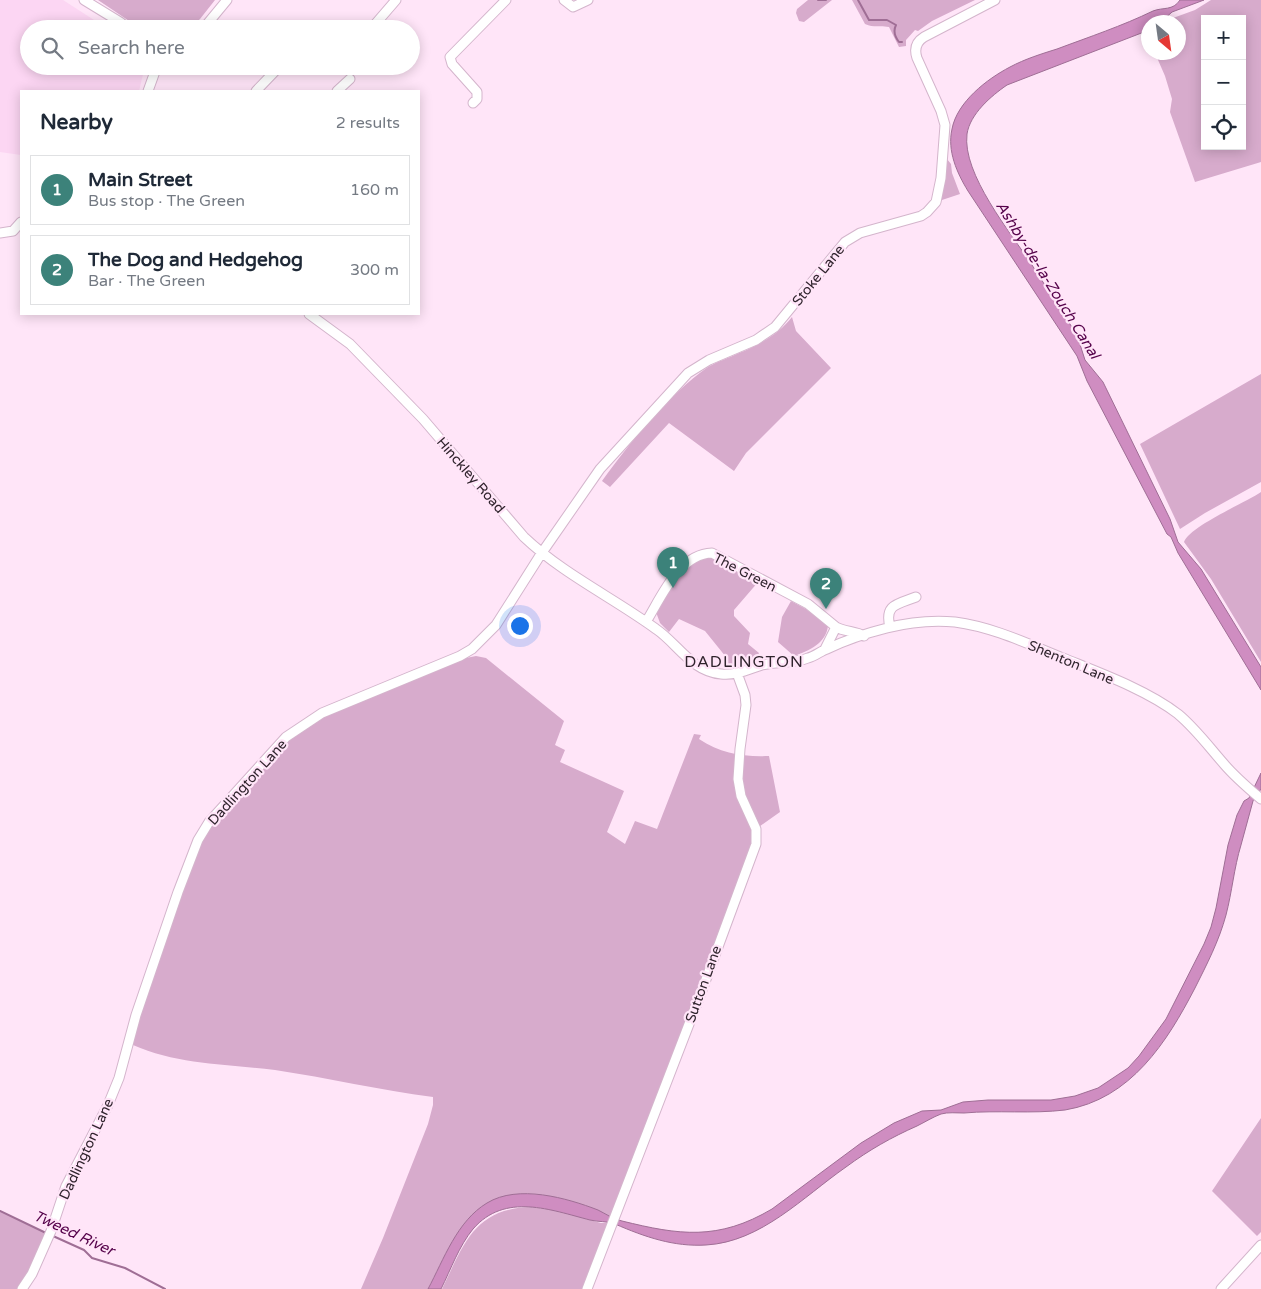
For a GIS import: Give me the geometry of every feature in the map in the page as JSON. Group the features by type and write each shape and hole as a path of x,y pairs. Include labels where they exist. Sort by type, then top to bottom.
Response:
{"street":[{"path":"84,0 117,20"},
{"path":"210,20 227,0"},
{"path":"378,20 396,0"},
{"path":"472,103 477,99 477,92 452,64 450,57 506,0"},
{"path":"564,0 573,8 588,0"},
{"name":"Stoke Lane","path":"542,554 600,469 688,374 709,360 756,340 775,327 845,242 860,233 921,216 936,202 941,178 945,126 941,111 916,58 915,51 919,40 994,0"},
{"path":"148,90 154,75"},
{"path":"257,90 271,75"},
{"path":"338,90 350,79"},
{"path":"0,233 13,230 20,223"},
{"name":"Hinckley Road","path":"310,315 350,344 422,418 524,537 542,554 666,636 678,651 697,665 718,674 737,673"},
{"name":"The Green","path":"646,622 681,566 692,557 703,553 712,553 808,604 836,627 844,631 860,633 864,636"},
{"name":"Dadlington Lane","path":"22,1289 32,1274 47,1240 66,1186 108,1105 119,1078 136,1015 178,892 198,840 209,822 286,737 322,712 460,656 472,649 496,625 542,554"},
{"path":"890,627 887,616 890,610 909,596"},
{"name":"Shenton Lane","path":"737,673 765,664 799,661 842,642 913,622 938,621 976,626 1022,641 1108,676 1159,702 1192,727 1222,763 1261,799"},
{"path":"825,649 836,627"},
{"name":"Sutton Lane","path":"587,1289 756,844 756,829 741,796 738,779 746,705 745,695 737,673"},
{"path":"1221,1289 1261,1244"}],"shaded area":[{"path":"0,0 63,0 94,20 20,20 20,75 143,75 139,90 20,90 20,155 0,152"},
{"path":"98,0 215,0 199,20 128,20"},
{"path":"808,0 832,0 804,22 799,21 796,13 797,9"},
{"path":"852,0 975,0 932,21 918,31 915,30 906,40 906,46 899,47 889,27 865,24"},
{"path":"1180,0 1204,0 1169,15 1144,15 1174,6"},
{"path":"1211,0 1261,0 1261,162 1195,182 1170,112 1172,99 1158,60 1186,60 1186,15 1181,15 1195,10"},
{"path":"1141,16 1141,33 1007,85 994,94 972,119 967,134 967,150 980,185 1077,335 1085,360 1103,382 1170,519 1178,542 1201,569 1261,667 1261,690 1178,553 1171,537 1167,534 1087,381 1077,356 968,191 952,154 951,137 955,119 974,92 992,78 1027,59"},
{"path":"947,159 951,164 952,173 960,194 939,201"},
{"path":"792,317 796,331 831,368 746,453 734,471 669,423 610,487 602,481 651,419 678,391 708,367 768,338 781,329"},
{"path":"1261,374 1261,482 1180,529 1140,444"},
{"path":"1261,492 1261,662 1211,579 1184,542 1196,529"},
{"path":"712,554 759,581 734,610 734,616 750,633 748,644 759,653 758,661 723,667 726,657 705,631 679,619 669,632 660,623 656,612 683,567"},
{"path":"791,601 806,609 828,626 824,637 816,646 794,656 778,642 782,617"},
{"path":"476,656 486,658 564,721 555,745 565,750 560,762 624,791 607,832 625,844 635,821 657,829 694,734 701,735 699,739 707,744 733,754 769,756 780,812 756,829 756,844 615,1218 574,1203 533,1194 513,1195 494,1200 477,1211 461,1228 428,1289 361,1289 428,1124 433,1097 275,1070 185,1060 150,1052 133,1045 134,1036 160,953 205,832 297,731 324,716 456,660"},
{"path":"1261,773 1261,789 1253,801 1226,915 1208,961 1184,1008 1159,1047 1128,1081 1109,1094 1088,1104 1065,1110 941,1114 890,1139 863,1155 763,1227 745,1236 726,1242 706,1245 671,1243 612,1223 544,1209 514,1207 499,1211 486,1218 473,1229 459,1250 441,1289 428,1289 459,1230 477,1211 499,1197 513,1194 542,1195 572,1201 619,1220 662,1230 680,1232 716,1231 752,1219 772,1209 861,1143 894,1123 922,1111 941,1110 963,1102 1051,1100 1075,1096 1098,1088 1128,1068 1166,1019 1211,927 1228,845 1237,815 1244,801 1249,798"},
{"path":"1261,1118 1261,1232 1257,1236 1212,1191"},
{"path":"532,1207 554,1210 601,1223 608,1223 587,1289 442,1289 457,1257 473,1232 497,1214 512,1209"},
{"path":"0,1211 48,1234 22,1289 0,1289"}],"waterway":[{"path":"818,0 826,0"},
{"path":"858,0 869,20 887,20 896,25 896,36 899,42 902,42"},
{"name":"Tweed River","path":"0,1211 46,1233"},
{"name":"Tweed River","path":"53,1236 84,1250 92,1258 125,1268 165,1289"}],"place":[{"name":"Main Street","path":"673,588"},
{"name":"The Dog and Hedgehog","path":"826,609"}],"district":[{"name":"DADLINGTON","path":"744,661"}],"water label":[{"name":"Ashby-de-la-Zouch Canal","path":"1048,280"}]}
